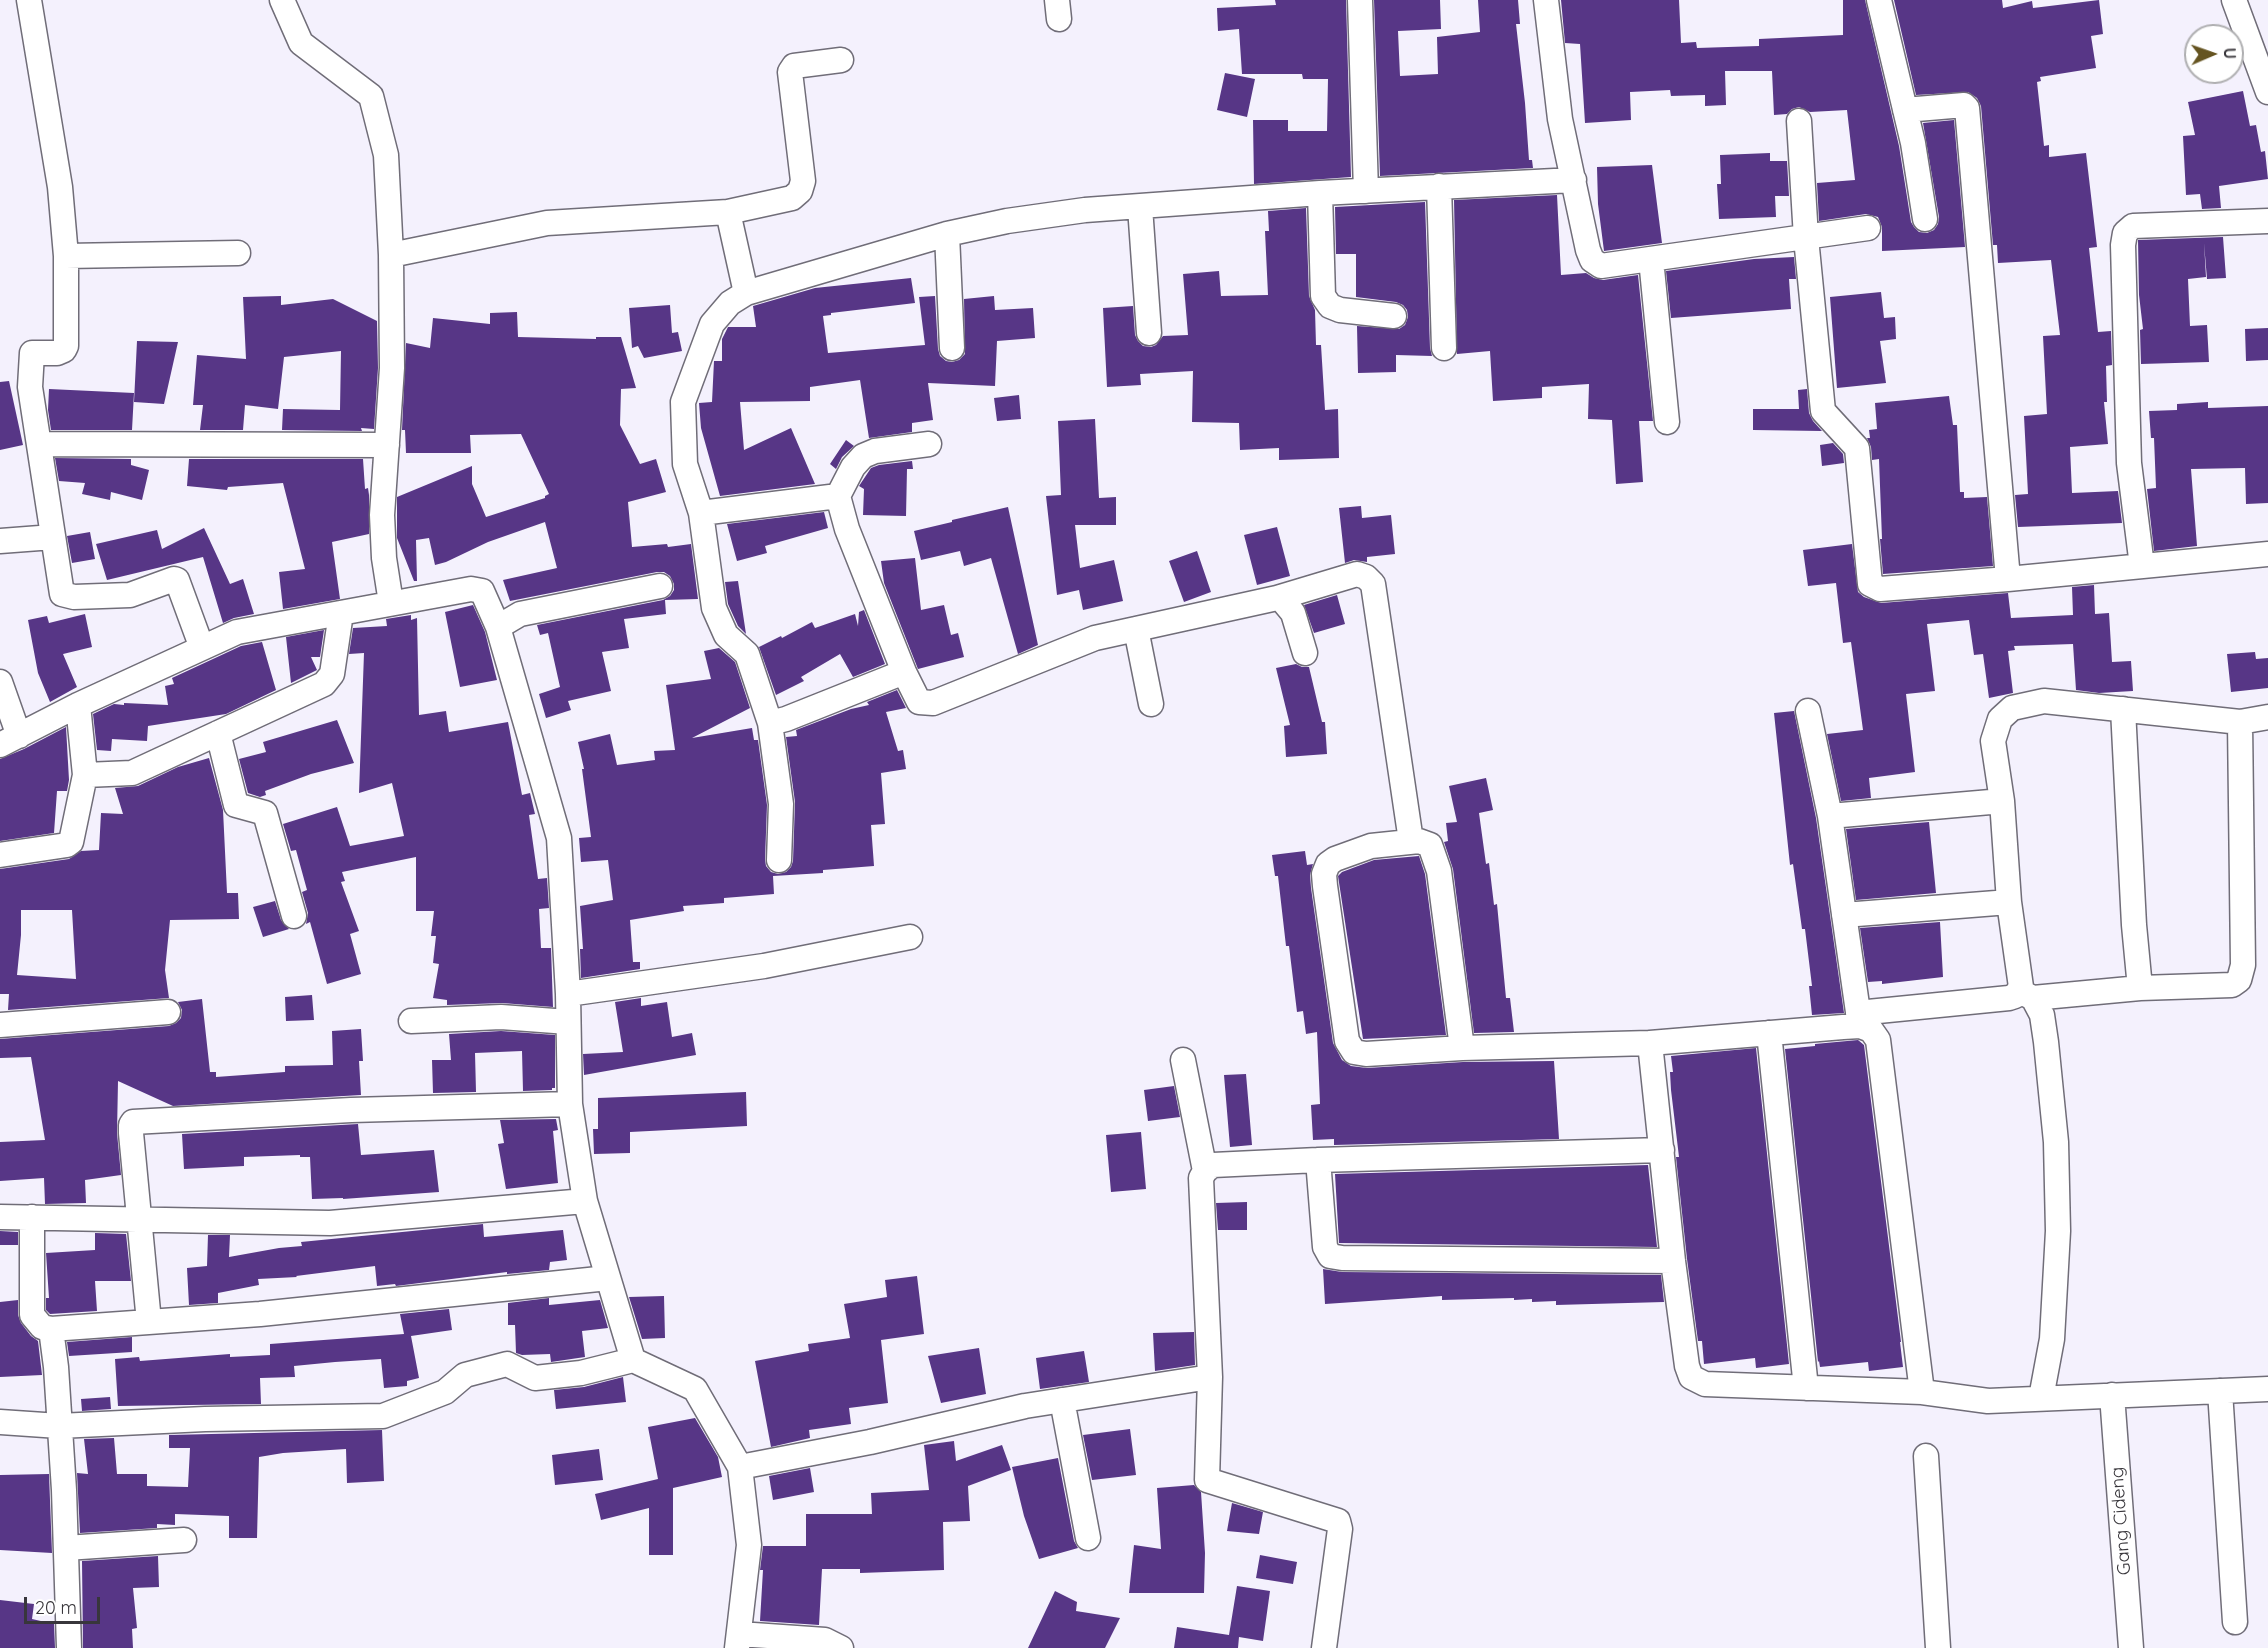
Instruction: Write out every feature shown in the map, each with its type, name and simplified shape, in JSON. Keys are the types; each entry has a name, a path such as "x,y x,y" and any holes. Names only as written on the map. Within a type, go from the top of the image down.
{"street":[{"path":"29,0 60,187 66,256 66,346 61,352 34,352 30,355 30,387 62,594 74,597 130,595 174,579 177,580 202,648"},
{"path":"282,0 300,43 371,96 386,155 392,255 392,368 382,515 384,558 392,603"},
{"path":"1360,0 1366,191"},
{"path":"1546,0 1560,119 1592,260 1601,266 1868,228"},
{"path":"1879,0 1913,143 1925,219"},
{"path":"2234,0 2268,92"},
{"path":"392,255 548,223 728,212 792,198 800,191 803,181 790,72 794,66 841,60"},
{"path":"1905,110 1964,105 1967,108 2008,579"},
{"path":"1799,121 1806,238 1823,411 1857,447 1870,585 1880,589 2268,554"},
{"path":"779,861 781,804 770,723 747,654 726,634 714,608 701,513 685,464 683,402 712,324 730,303 746,293 947,234 1007,221 1073,212 1140,207 1438,186 1574,180"},
{"path":"1438,186 1444,348"},
{"path":"1320,194 1323,296 1330,306 1340,310 1394,316"},
{"path":"1140,207 1149,333"},
{"path":"728,212 746,293"},
{"path":"2142,566 2129,463 2123,245 2125,233 2133,226 2268,221"},
{"path":"947,234 952,348"},
{"path":"66,256 238,253"},
{"path":"1651,259 1667,422"},
{"path":"39,444 387,446"},
{"path":"929,444 874,451 863,456 853,467 838,496 848,529 904,672 919,702 933,703 1095,638 1276,598 1357,574 1366,577 1373,584 1411,841"},
{"path":"701,513 838,496"},
{"path":"0,541 53,537"},
{"path":"498,627 520,614 660,586"},
{"path":"0,682 9,740 78,705 237,632 392,603 477,589 482,591 498,627 559,838 568,993 570,1104 585,1201 633,1360"},
{"path":"1276,598 1283,601 1293,613 1305,653"},
{"path":"85,775 132,773 324,684 330,679 340,613"},
{"path":"1136,629 1151,704"},
{"path":"770,723 786,719 904,672"},
{"path":"2042,1398 2052,1339 2058,1231 2056,1154 2042,1015 2026,994 2022,982 2009,902 2002,801 1993,741 2000,719 2012,708 2044,701 2240,722 2268,717"},
{"path":"0,855 67,845 71,842 85,775 78,705"},
{"path":"2123,709 2134,925 2140,988"},
{"path":"1808,711 1830,816 1859,1019 1878,1040 1922,1392"},
{"path":"1462,1048 1439,872 1430,845 1411,841 1371,846 1335,859 1328,864 1324,874 1347,1041 1354,1052 1366,1054 1462,1048 1650,1043 1769,1033 2026,994 2232,985 2239,980 2242,973 2240,722"},
{"path":"218,733 236,805 265,813 294,916"},
{"path":"1830,816 2002,801"},
{"path":"1844,915 2009,902"},
{"path":"568,993 764,966 910,937"},
{"path":"0,1025 168,1012"},
{"path":"411,1021 501,1017 568,1022"},
{"path":"1769,1033 1806,1388"},
{"path":"1650,1043 1673,1261 1687,1365 1691,1377 1705,1384 1922,1392 1988,1401 2268,1389"},
{"path":"1184,1060 1204,1171"},
{"path":"149,1322 130,1129 136,1121 339,1111 570,1104"},
{"path":"1324,1648 1340,1529 1338,1521 1207,1480 1210,1377 1201,1178 1204,1171 1213,1165 1318,1160 1662,1150"},
{"path":"1318,1160 1325,1247 1330,1256 1342,1258 1673,1261"},
{"path":"0,1217 330,1223 585,1201"},
{"path":"32,1216 33,1315 42,1327 51,1329 260,1314 608,1278"},
{"path":"51,1329 56,1367 69,1648"},
{"path":"0,1422 59,1426 204,1419 383,1416 446,1392 465,1375 507,1364 535,1378 581,1373 633,1360 695,1389 740,1467 749,1545 738,1641 825,1640 841,1648"},
{"path":"740,1467 870,1442 1025,1406 1210,1377"},
{"path":"2220,1391 2235,1622"},
{"name":"Gang Cideng","path":"2112,1395 2131,1648"},
{"path":"1062,1400 1088,1538"},
{"path":"1926,1456 1938,1648"},
{"path":"66,1548 184,1540"}],"building":[{"path":"1275,0 1346,0 1351,177 1254,184 1253,120 1288,120 1288,131 1327,131 1328,79 1303,79 1302,74 1242,74 1239,29 1218,31 1217,8 1276,5"},
{"path":"1374,0 1440,0 1441,29 1398,31 1400,76 1438,74 1437,37 1480,32 1478,0 1518,0 1520,24 1516,24 1529,160 1532,160 1533,168 1380,176"},
{"path":"1561,0 1679,0 1681,43 1696,42 1697,48 1759,46 1759,39 1843,35 1843,0 1865,0 1899,146 1911,222 1919,232 1927,233 1934,230 1939,217 1923,123 1954,120 1965,247 1882,251 1882,227 1878,217 1866,214 1819,221 1817,183 1855,180 1847,110 1810,112 1799,107 1787,114 1774,115 1772,71 1725,71 1726,105 1705,106 1705,95 1671,96 1670,90 1630,92 1631,120 1585,123 1580,44 1565,43"},
{"path":"1894,0 2002,0 2003,8 2032,1 2033,8 2099,0 2103,34 2091,36 2096,68 2040,77 2041,81 2037,82 2044,146 2049,145 2049,157 2086,153 2097,247 2089,248 2098,332 2111,331 2112,365 2106,366 2107,402 2104,402 2108,444 2070,447 2072,493 2118,491 2122,523 2018,527 2015,495 2028,494 2024,416 2047,414 2043,336 2060,335 2051,260 1998,263 1997,245 1993,245 1981,106 1977,98 1968,92 1916,95"},
{"path":"1225,73 1255,79 1247,117 1217,110"},
{"path":"2243,91 2250,126 2256,125 2261,152 2265,151 2268,179 2219,186 2221,208 2202,209 2200,194 2186,195 2183,136 2195,135 2188,102"},
{"path":"1770,153 1770,161 1787,161 1789,196 1775,196 1776,217 1719,219 1717,184 1721,184 1720,155"},
{"path":"1652,165 1662,243 1604,251 1598,204 1597,167"},
{"path":"1557,195 1561,275 1586,273 1603,280 1638,275 1653,421 1639,421 1643,482 1616,484 1612,420 1588,419 1589,384 1542,387 1542,398 1493,401 1490,351 1457,354 1454,200"},
{"path":"1425,202 1432,356 1396,355 1396,372 1358,373 1357,326 1399,329 1405,325 1408,317 1403,305 1396,302 1356,297 1356,254 1336,254 1335,207"},
{"path":"1306,208 1309,296 1315,310 1316,345 1321,345 1325,410 1338,409 1339,458 1279,460 1279,448 1240,450 1239,423 1192,422 1193,371 1140,374 1141,385 1107,387 1103,308 1133,306 1135,335 1143,346 1156,345 1163,336 1188,335 1183,274 1219,271 1221,296 1268,295 1265,231 1269,231 1268,211"},
{"path":"2223,237 2226,278 2207,279 2204,243 2206,277 2188,279 2190,326 2207,325 2209,362 2141,364 2140,330 2143,329 2139,295 2138,240"},
{"path":"1794,257 1796,279 1789,279 1791,309 1671,318 1666,271 1754,259"},
{"path":"911,278 915,303 831,313 831,315 823,316 828,353 925,345 919,297 935,296 938,349 940,356 946,361 959,360 965,354 964,299 994,296 995,310 1033,308 1035,338 997,341 995,386 928,383 933,420 912,423 912,432 869,438 860,380 810,387 810,401 740,402 744,450 791,428 815,484 720,496 701,428 699,403 712,402 714,361 722,361 722,339 728,327 756,327 753,306 815,288"},
{"path":"1881,292 1884,318 1895,317 1896,339 1880,341 1886,383 1837,388 1830,297"},
{"path":"281,296 281,305 333,299 377,321 378,368 374,429 361,428 362,431 282,430 283,409 340,410 341,351 284,357 278,409 245,405 243,430 200,430 203,405 193,405 197,355 246,359 243,297"},
{"path":"670,305 672,333 678,332 682,351 644,358 638,346 632,348 629,308"},
{"path":"517,312 518,337 596,339 596,337 621,337 636,388 621,389 620,425 640,464 656,459 666,492 628,502 632,547 667,544 668,547 691,544 698,599 665,600 666,614 624,619 629,648 602,652 611,691 568,701 571,710 546,718 539,694 560,687 548,633 540,635 537,625 663,600 670,596 674,590 674,584 670,576 664,572 657,572 510,601 503,580 557,568 545,522 488,542 435,565 429,538 416,540 417,581 414,581 397,538 397,497 472,466 472,484 486,517 545,498 549,494 521,434 470,435 471,453 406,453 405,430 402,430 406,343 430,348 433,318 490,324 490,313"},
{"path":"2268,328 2268,360 2246,361 2245,329"},
{"path":"137,341 178,342 164,404 134,402"},
{"path":"9,381 23,445 0,450 0,382"},
{"path":"49,389 134,393 132,430 51,430 48,410"},
{"path":"1807,389 1809,413 1822,431 1753,430 1753,409 1799,409 1798,390"},
{"path":"1019,395 1021,419 997,421 994,398"},
{"path":"1949,396 1953,425 1957,425 1960,492 1964,492 1964,498 1987,497 1993,566 1883,574 1879,459 1872,460 1871,447 1867,438 1870,438 1869,430 1877,429 1875,403"},
{"path":"2208,402 2208,408 2268,406 2268,503 2246,504 2245,468 2191,469 2197,546 2154,551 2147,489 2156,488 2154,438 2151,438 2149,411 2177,410 2177,404"},
{"path":"1095,419 1099,498 1116,497 1116,525 1075,525 1080,568 1114,560 1123,601 1083,610 1079,590 1057,595 1046,496 1061,495 1058,421"},
{"path":"846,440 854,446 842,457 836,469 830,464"},
{"path":"1833,443 1843,454 1844,463 1822,466 1820,445"},
{"path":"55,458 131,459 131,465 149,470 142,500 111,492 110,500 82,494 85,483 59,481"},
{"path":"189,459 363,459 365,489 368,488 369,495 369,534 332,542 340,599 283,609 279,572 305,569 283,483 228,487 227,490 187,486"},
{"path":"912,461 913,469 907,469 906,516 863,515 864,489 859,486 871,468"},
{"path":"1361,506 1362,518 1391,515 1395,554 1367,557 1367,562 1354,560 1345,563 1339,508"},
{"path":"1008,507 1038,645 1018,654 991,558 964,566 960,551 921,560 914,531"},
{"path":"824,512 828,528 765,546 767,553 737,561 727,524"},
{"path":"1277,527 1290,576 1257,585 1244,535"},
{"path":"204,528 230,584 243,579 254,614 223,623 203,557 107,580 96,544 157,530 162,549"},
{"path":"90,532 95,559 72,563 67,536"},
{"path":"1852,544 1858,592 1864,597 1881,603 2008,593 2011,618 2073,615 2072,587 2094,585 2095,614 2109,613 2112,662 2131,661 2133,691 2099,693 2076,690 2073,644 2014,646 2015,650 2008,651 2013,693 1989,698 1983,654 1974,655 1969,620 1927,624 1935,691 1906,694 1915,772 1869,778 1871,798 1841,801 1827,734 1863,730 1851,642 1843,643 1836,583 1808,586 1803,550"},
{"path":"1197,551 1211,592 1184,602 1169,561"},
{"path":"915,558 921,610 944,605 951,635 958,633 964,657 918,669 884,583 881,561"},
{"path":"738,581 746,634 738,626 728,604 725,582"},
{"path":"1337,595 1345,624 1314,633 1304,605"},
{"path":"473,605 485,632 497,680 460,687 445,612"},
{"path":"864,610 885,664 853,677 840,654 801,677 804,681 776,695 759,647 812,622 815,628 855,614 858,626 859,612"},
{"path":"85,614 92,647 63,654 77,687 50,702 38,673 28,620 47,616 49,623"},
{"path":"411,615 411,620 417,618 419,715 446,711 449,732 508,722 522,795 530,793 535,814 529,815 538,879 547,878 549,908 539,909 541,948 551,948 553,1007 502,1003 447,1005 447,1000 433,998 439,964 433,963 436,936 431,936 434,911 416,911 416,857 342,872 345,881 341,882 359,931 350,934 361,974 327,984 310,922 306,924 308,913 302,892 307,890 296,850 291,851 283,824 337,807 350,846 404,836 392,783 359,793 364,653 349,654 353,628 387,626 386,619"},
{"path":"324,630 320,657 311,657 317,670 291,683 286,637"},
{"path":"262,642 276,690 226,714 148,726 147,741 112,739 111,751 97,750 93,714 114,704 168,705 165,686 174,684 172,678 241,646"},
{"path":"719,648 735,662 750,708 692,738 752,728 754,740 758,740 767,805 766,866 771,872 778,874 786,872 793,861 795,802 786,737 797,736 796,730 851,709 869,705 867,702 897,690 906,708 886,712 898,751 903,750 906,769 881,773 885,824 871,825 874,866 823,870 823,873 773,876 774,894 724,898 724,903 683,906 684,911 630,920 633,962 640,962 640,969 581,978 580,949 583,949 580,906 613,900 608,860 581,862 579,838 591,837 582,769 584,769 578,742 610,734 617,765 655,760 654,751 675,750 666,685 711,679 704,651"},
{"path":"2255,652 2256,659 2268,658 2268,688 2231,692 2227,654"},
{"path":"1296,664 1309,667 1322,722 1325,722 1327,754 1286,757 1284,726 1290,725 1276,668"},
{"path":"1794,711 1816,818 1844,1013 1812,1015 1809,986 1812,986 1805,929 1802,929 1793,864 1790,865 1774,713"},
{"path":"337,720 354,763 311,774 265,791 266,795 260,797 248,793 239,759 266,752 263,742"},
{"path":"66,727 69,780 67,791 57,791 54,833 0,841 0,759"},
{"path":"209,758 223,810 227,893 238,893 239,919 170,920 165,970 169,998 8,1010 9,994 0,994 0,869 69,859 81,851 99,850 101,813 123,814 115,788 138,786 178,767","holes":["21,910 72,910 76,979 17,975"]},
{"path":"1486,778 1493,810 1479,813 1486,864 1489,863 1494,905 1497,904 1506,998 1510,998 1514,1032 1474,1033 1453,869 1444,842 1448,841 1446,823 1457,822 1449,786"},
{"path":"1929,822 1936,893 1856,900 1846,829"},
{"path":"1305,851 1307,865 1313,864 1310,875 1311,888 1333,1043 1342,1060 1351,1066 1367,1068 1463,1062 1554,1061 1559,1139 1334,1145 1334,1139 1313,1140 1311,1105 1320,1104 1317,1032 1306,1034 1303,1011 1297,1012 1278,876 1275,876 1272,855"},
{"path":"1419,856 1425,874 1446,1035 1363,1039 1338,876 1342,872 1374,860"},
{"path":"275,901 281,920 289,929 263,937 253,907"},
{"path":"1940,922 1943,977 1882,984 1882,981 1868,982 1860,928"},
{"path":"312,995 314,1020 286,1021 285,997"},
{"path":"641,998 641,1006 667,1002 672,1037 692,1033 696,1055 584,1075 583,1054 623,1052 615,1002"},
{"path":"202,999 210,1072 216,1072 216,1077 285,1072 285,1066 333,1065 332,1031 361,1029 363,1061 359,1061 361,1095 173,1106 118,1081 117,1133 121,1175 85,1180 86,1203 45,1204 44,1178 0,1181 0,1142 45,1140 31,1057 0,1058 0,1039 169,1026 181,1018 182,1010 178,1002"},
{"path":"501,1031 555,1035 555,1088 523,1091 522,1051 475,1053 476,1092 433,1093 432,1060 451,1060 449,1034"},
{"path":"1858,1040 1864,1045 1903,1367 1869,1371 1868,1362 1820,1367 1818,1362 1785,1049"},
{"path":"1756,1048 1789,1364 1756,1368 1755,1358 1704,1364 1702,1341 1698,1341 1676,1157 1679,1157 1671,1090 1670,1072 1673,1072 1671,1056"},
{"path":"1246,1074 1252,1145 1230,1147 1224,1075"},
{"path":"1174,1086 1180,1117 1148,1121 1144,1090"},
{"path":"746,1092 747,1126 630,1132 630,1153 594,1154 593,1129 598,1129 598,1098"},
{"path":"556,1119 558,1130 553,1131 558,1183 506,1189 498,1144 504,1143 500,1120"},
{"path":"358,1124 361,1155 434,1150 439,1192 312,1199 310,1157 300,1157 300,1155 244,1157 244,1166 184,1169 182,1134"},
{"path":"1141,1132 1146,1189 1111,1192 1106,1135"},
{"path":"1648,1165 1657,1247 1339,1243 1335,1174"},
{"path":"1247,1202 1247,1230 1218,1230 1216,1203"},
{"path":"483,1224 484,1237 563,1230 567,1260 550,1262 549,1270 507,1274 507,1272 396,1286 395,1284 377,1286 375,1266 297,1277 258,1279 259,1285 218,1293 218,1303 189,1305 187,1268 207,1266 208,1235 230,1235 229,1257 302,1246 301,1242"},
{"path":"0,1231 18,1232 18,1245 0,1245"},
{"path":"95,1233 126,1234 131,1281 95,1281 97,1311 50,1314 46,1310 46,1298 49,1298 46,1253 95,1250"},
{"path":"1323,1269 1342,1272 1661,1275 1664,1302 1556,1305 1556,1301 1532,1302 1532,1299 1442,1300 1442,1296 1325,1304"},
{"path":"917,1276 924,1334 881,1340 888,1403 849,1408 851,1424 809,1430 810,1438 771,1447 755,1361 809,1351 808,1344 850,1338 844,1304 887,1297 885,1280"},
{"path":"664,1296 665,1338 642,1339 629,1297"},
{"path":"549,1298 549,1305 600,1300 608,1328 582,1331 585,1357 551,1362 550,1354 522,1355 516,1353 515,1325 508,1325 508,1303"},
{"path":"18,1300 18,1315 21,1323 38,1341 42,1375 0,1377 0,1302"},
{"path":"449,1309 452,1330 411,1336 419,1378 407,1381 407,1386 384,1388 381,1359 335,1362 294,1366 295,1377 260,1378 261,1404 118,1406 115,1359 139,1357 140,1361 230,1354 230,1357 270,1355 270,1344 404,1334 400,1314"},
{"path":"1194,1332 1195,1365 1155,1371 1153,1333"},
{"path":"132,1337 132,1352 69,1356 67,1342"},
{"path":"979,1348 986,1394 941,1403 928,1356"},
{"path":"1084,1351 1089,1382 1040,1389 1036,1358"},
{"path":"623,1377 626,1402 556,1409 554,1390 584,1387"},
{"path":"110,1397 111,1409 82,1411 81,1399"},
{"path":"695,1418 718,1457 722,1477 673,1488 673,1555 649,1555 649,1508 601,1520 595,1494 658,1479 648,1427"},
{"path":"1130,1429 1136,1475 1092,1480 1083,1435"},
{"path":"382,1430 384,1481 347,1483 346,1449 259,1457 257,1538 229,1538 229,1516 175,1514 175,1525 157,1524 157,1528 80,1533 77,1473 88,1474 84,1439 114,1438 117,1474 147,1474 147,1486 188,1487 190,1448 169,1448 169,1435"},
{"path":"954,1441 956,1461 1002,1445 1011,1470 968,1486 970,1521 943,1522 944,1570 860,1573 860,1569 822,1569 819,1625 760,1621 763,1570 760,1570 763,1546 806,1546 806,1514 872,1514 871,1493 929,1490 924,1445"},
{"path":"599,1449 603,1480 555,1485 552,1455"},
{"path":"1058,1458 1074,1541 1078,1548 1039,1559 1024,1516 1012,1467"},
{"path":"810,1468 814,1492 773,1500 769,1476"},
{"path":"49,1474 52,1553 0,1550 0,1475"},
{"path":"1194,1485 1201,1492 1205,1553 1204,1593 1129,1593 1134,1545 1161,1549 1157,1488"},
{"path":"1232,1503 1263,1512 1259,1534 1227,1531"},
{"path":"1260,1555 1297,1562 1293,1584 1256,1578"},
{"path":"158,1556 159,1587 133,1588 137,1628 132,1629 133,1648 83,1648 82,1561"},
{"path":"1237,1586 1270,1591 1263,1641 1239,1637 1238,1648 1174,1648 1177,1627 1229,1635"},
{"path":"1055,1591 1077,1602 1076,1611 1120,1618 1105,1648 1028,1648"},
{"path":"0,1600 34,1604 32,1619 54,1624 55,1648 0,1648"}]}
